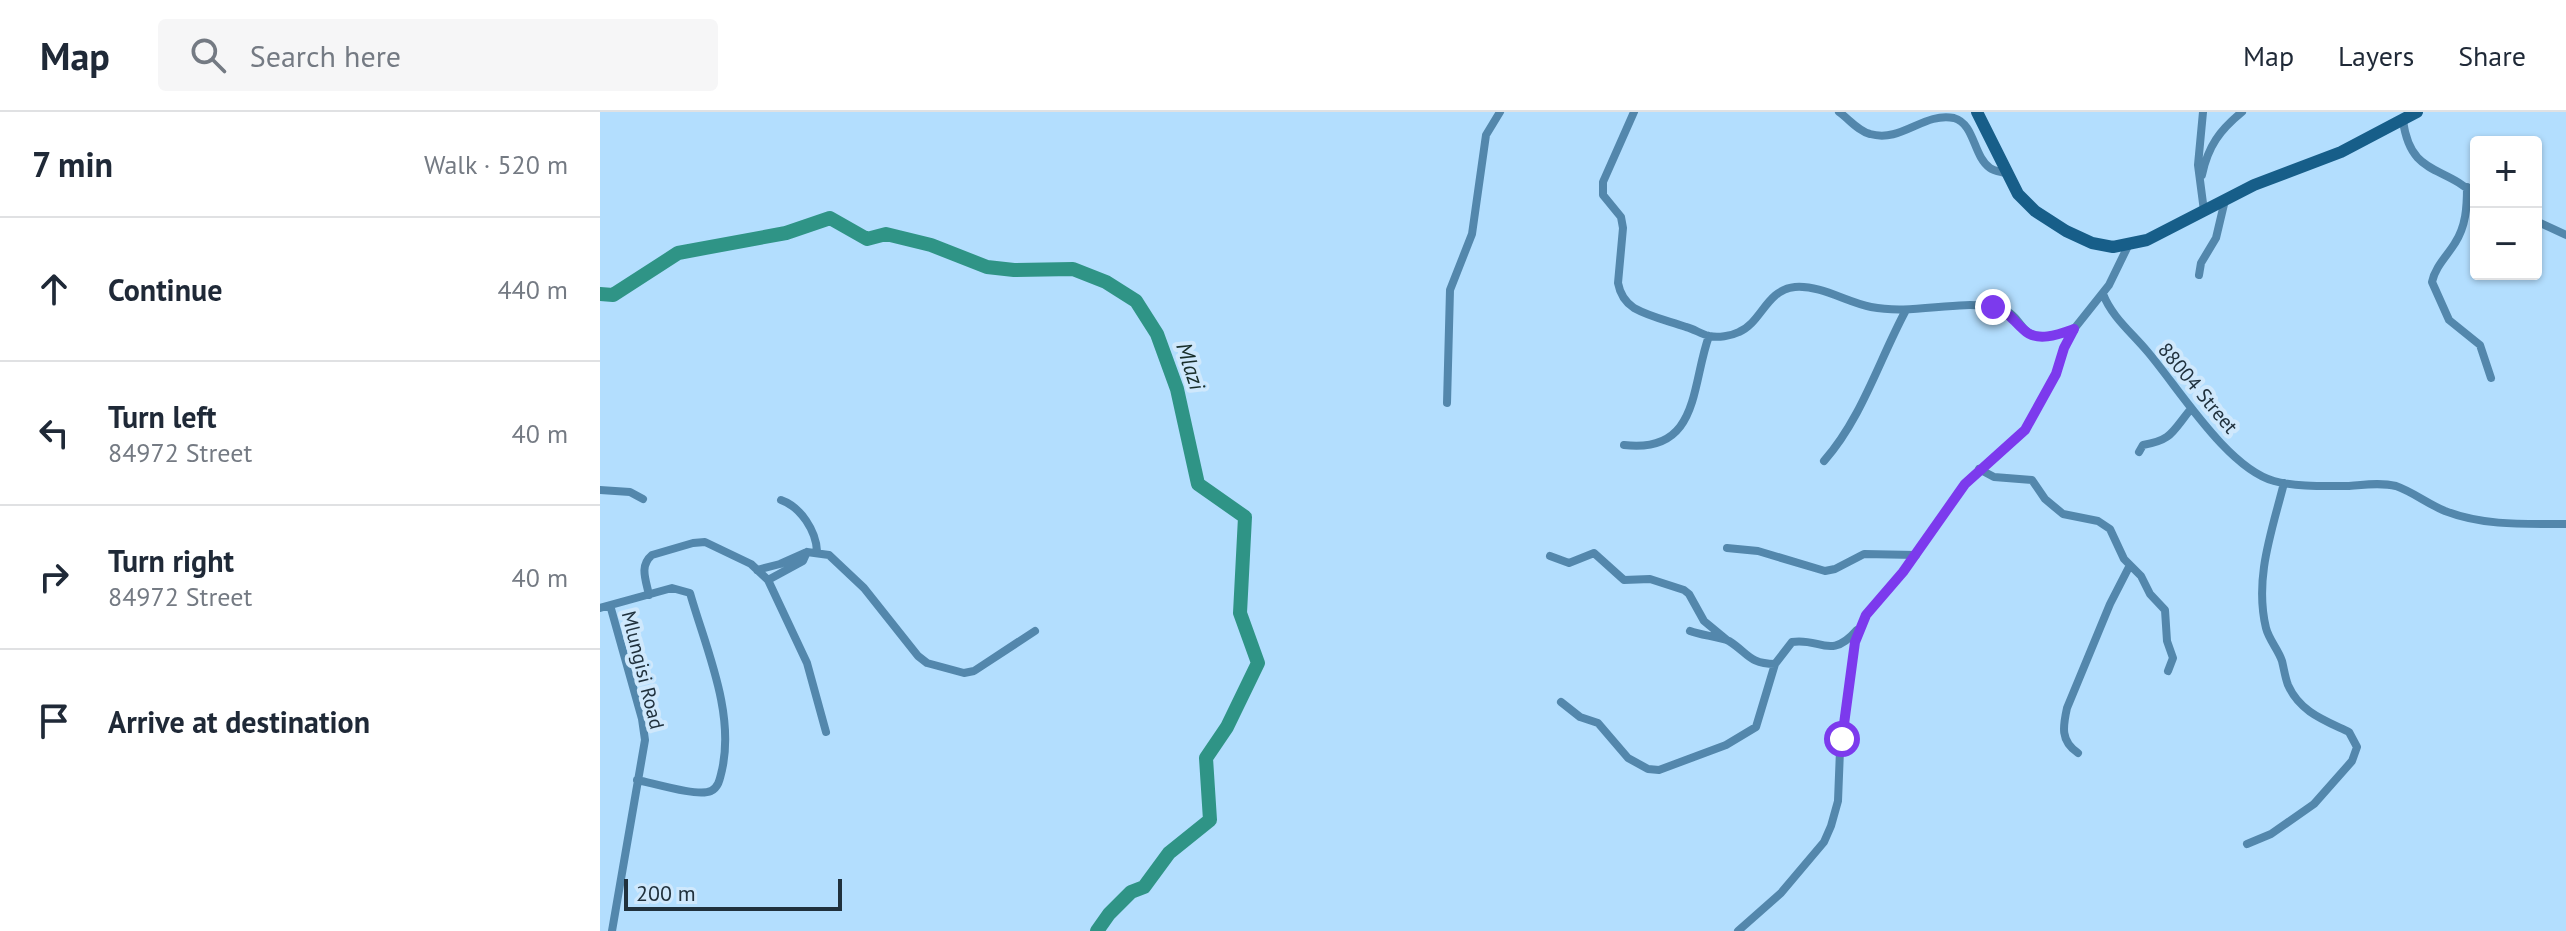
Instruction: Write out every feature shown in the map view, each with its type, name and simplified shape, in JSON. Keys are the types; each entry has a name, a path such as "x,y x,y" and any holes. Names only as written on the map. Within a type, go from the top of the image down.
{"street":[{"path":"1447,403 1450,290 1472,234 1486,135 1500,112"},
{"path":"1634,112 1603,182 1603,195 1621,217 1619,291 1635,308 1709,336 1737,334 1757,317 1773,297 1795,287 1811,288 1869,307 1906,310 1993,307 2012,315 2031,335 2058,335 2074,329"},
{"path":"1839,112 1863,131 1876,134 1899,134 1924,119 1956,118 1963,124 1987,165 2008,174"},
{"path":"1977,112 2018,194 2035,211 2066,231 2102,246 2128,246 2147,240 2254,185 2341,152 2417,112"},
{"path":"2203,112 2199,187 2204,211"},
{"path":"2199,187 2214,140 2223,127 2242,112"},
{"path":"2403,121 2409,143 2422,164 2453,176 2470,190"},
{"path":"2467,187 2462,230 2432,282 2449,320 2480,345 2491,378"},
{"path":"2199,275 2201,263 2221,225 2226,200"},
{"path":"2542,224 2566,235"},
{"path":"1561,702 1580,717 1598,723 1628,758 1648,769 1659,770 1726,745 1756,727 1775,664 1792,642 1824,646 1845,642 1916,555 1965,484 2025,430 2056,374 2074,329 2103,294 2128,246"},
{"name":"88004 Street","path":"2103,294 2115,316 2147,351 2190,410 2251,470 2270,480 2284,483 2386,484 2448,512 2478,520 2514,525 2566,524"},
{"path":"1824,461 1856,415 1906,310"},
{"path":"1624,445 1654,445 1686,421 1701,377 1709,336"},
{"path":"2139,452 2143,445 2163,441 2170,436 2190,410"},
{"path":"1979,469 1994,477 2032,480 2045,499 2063,514 2104,524 2110,529 2124,559 2141,576 2150,594 2167,614 2167,641 2173,658 2168,671"},
{"path":"2247,844 2271,834 2314,804 2352,761 2357,747 2349,732 2301,707 2268,635 2262,587 2272,522 2284,483"},
{"path":"600,490 630,492 643,499"},
{"path":"768,580 803,561 812,551 815,538 799,512 781,500"},
{"path":"649,595 643,569 652,555 705,542 751,564 768,580 807,663 826,732"},
{"path":"1727,548 1758,551 1819,571 1835,569 1858,556 1872,553 1916,555"},
{"path":"757,570 812,551 829,555 864,588 918,656 936,667 964,673 974,671 1035,631"},
{"path":"1550,556 1569,563 1594,553 1624,580 1645,578 1679,587 1689,594 1704,621 1746,657 1775,664"},
{"path":"2078,753 2064,738 2067,708 2110,604 2130,565"},
{"path":"600,608 672,588 690,593 726,723 717,786 707,792 637,780"},
{"name":"Mlungisi Road","path":"610,605 644,729 643,753 612,931"},
{"path":"1738,931 1781,893 1824,842 1831,826 1838,801 1840,750 1860,626"},
{"path":"1690,631 1727,640"}],"waterway":[{"name":"Mlazi","path":"600,294 613,295 678,253 786,233 830,218 867,239 886,234 931,245 987,267 1073,269 1106,282 1136,301 1157,334 1177,389 1198,484 1245,517 1240,613 1258,663 1227,727 1206,758 1210,820 1169,853 1144,887 1131,892 1097,931"}],"route":[{"path":"1842,739 1855,642 1866,615 1903,572 1965,484 2025,430 2056,374 2074,329 2058,335 2031,335 2012,315 1993,307"}]}
